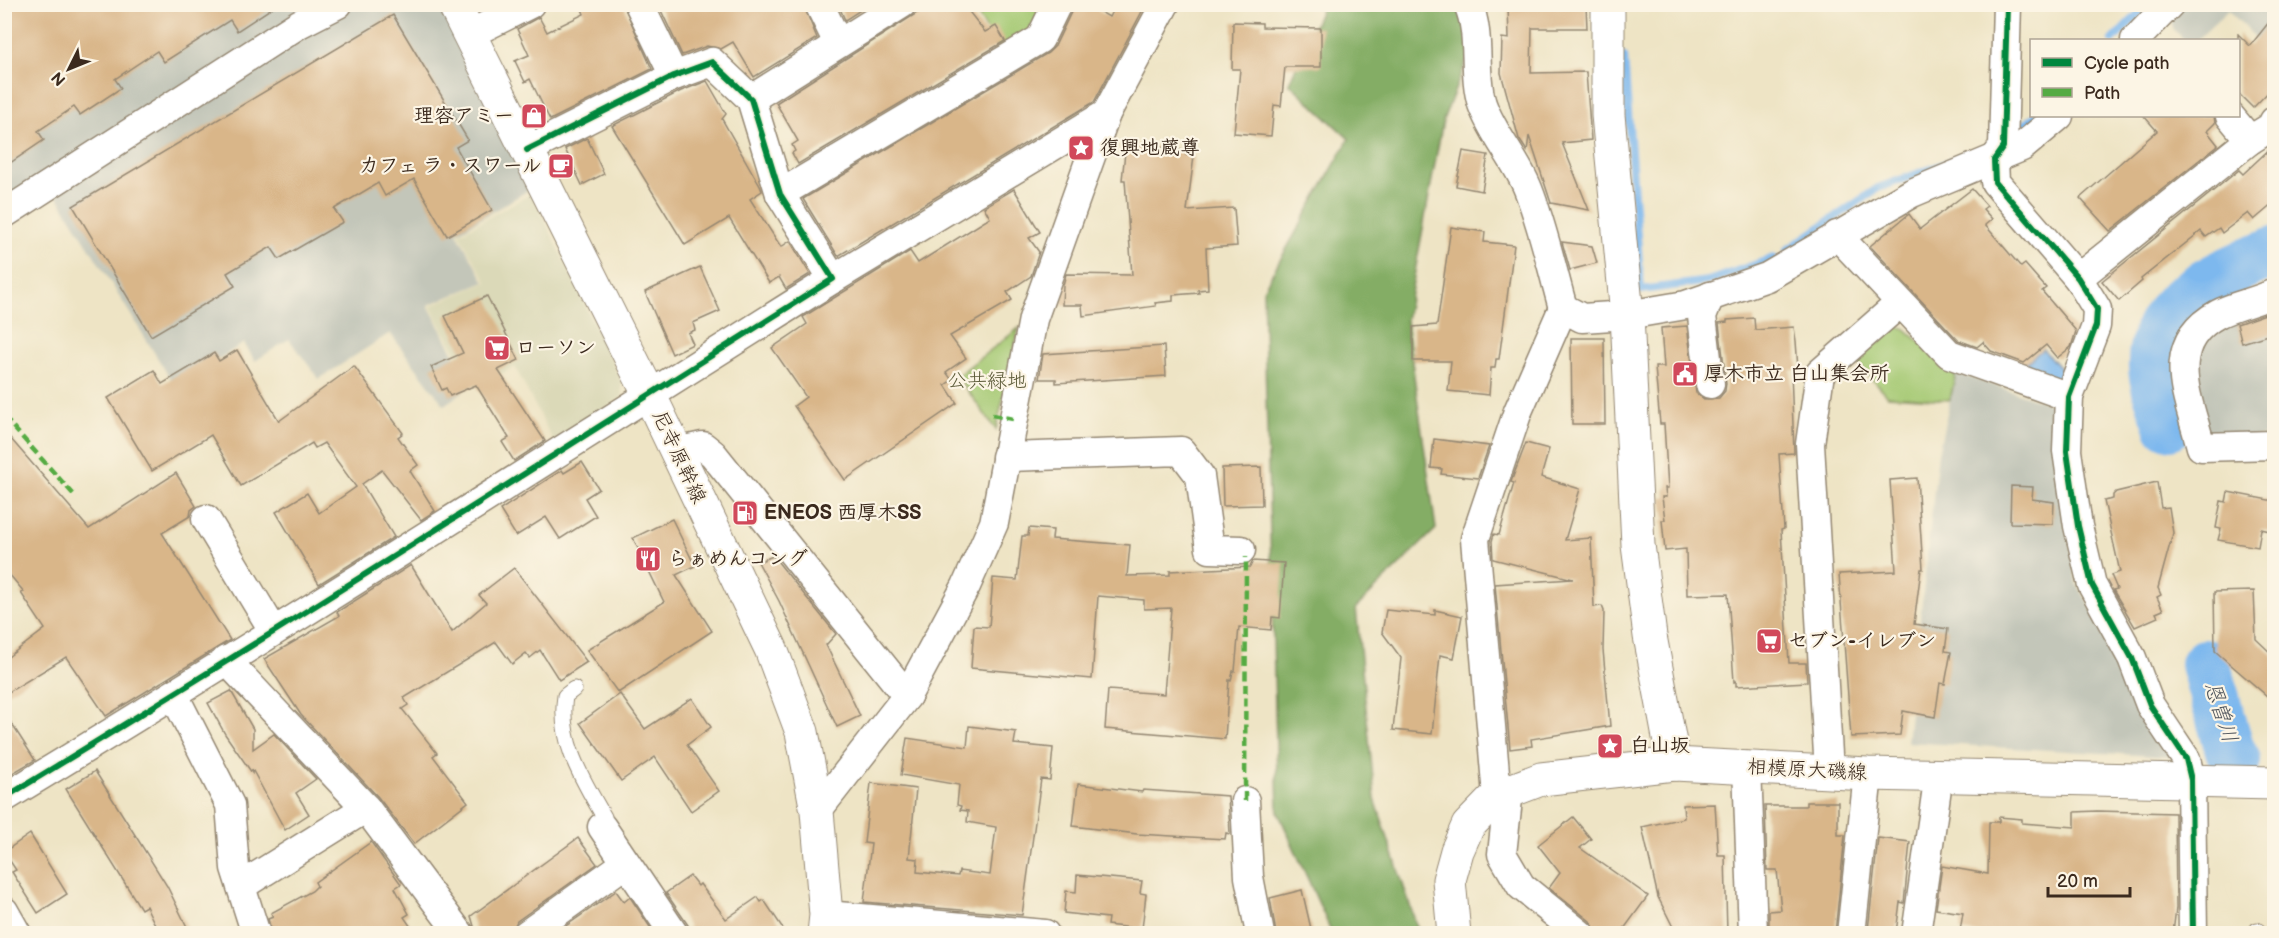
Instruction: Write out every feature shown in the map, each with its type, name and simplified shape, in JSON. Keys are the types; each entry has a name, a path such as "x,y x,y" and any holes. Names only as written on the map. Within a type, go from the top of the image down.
{"street":[{"path":"4,214 299,24 338,4"},
{"name":"尼寺原幹線","path":"454,4 649,394 771,649 802,732 817,811 825,924"},
{"path":"468,35 530,4"},
{"path":"639,4 674,76"},
{"path":"819,4 838,42"},
{"path":"751,99 838,42 902,4"},
{"path":"780,194 1040,39 1057,4"},
{"path":"817,811 907,696 966,586 994,523 1033,319 1106,114 1165,4"},
{"path":"1468,4 1477,49 1477,82 1482,103 1490,122 1528,189 1563,308 1518,411 1475,539 1503,793 1502,854 1521,886 1580,933"},
{"path":"1608,4 1608,115 1627,315 1638,545 1650,636 1674,764"},
{"path":"2007,4 2000,147 1995,182 2078,278 2097,309 2096,326 2069,397 2067,451 2078,526 2092,585 2132,658 2150,705 2198,780 2193,933"},
{"path":"527,150 674,76 712,62 751,99 780,194 833,279"},
{"path":"4,798 174,695 273,630 833,279 1106,114"},
{"path":"1563,308 1582,318 1627,315 1686,305 1767,277 1912,193 2000,147 2022,147 2058,117"},
{"path":"2231,117 2250,140"},
{"path":"2078,278 2250,140 2271,128 2274,121"},
{"path":"1837,236 1949,354 2069,397"},
{"path":"2274,293 2219,314 2203,324 2185,347 2182,373 2201,447 2274,445"},
{"path":"1710,296 1702,316 1710,384"},
{"path":"1829,772 1810,444 1820,373 1900,303"},
{"path":"676,452 703,446 713,454 907,696"},
{"path":"1006,457 1181,451 1200,476 1210,549 1241,550"},
{"path":"206,532 273,630"},
{"path":"226,660 366,808 460,933"},
{"path":"174,695 230,806 236,867 256,933"},
{"name":"相模原大磯線","path":"1454,933 1449,880 1457,851 1468,826 1503,793 1541,779 1674,764 1868,774 2270,783"},
{"path":"1747,766 1753,933"},
{"path":"1851,933 1868,774"},
{"path":"1916,933 1939,774"},
{"path":"1245,801 1249,877 1260,933"},
{"path":"241,886 366,808"},
{"path":"602,827 674,933"},
{"path":"527,933 626,862"},
{"path":"4,911 17,933"},
{"path":"825,924 1046,933"}],"lane":[{"path":"574,689 565,696 566,730 573,763 604,818 602,827"}],"shaded area":[{"path":"5,4 446,5 532,188 457,233 485,282 428,305 471,386 444,405 390,333 319,379 289,339 255,361 244,343 175,386 45,176 5,202"},
{"path":"2182,5 2274,5 2274,56 2228,10 2198,39 2184,39 2174,30 2170,17"},
{"path":"532,193 621,381 622,397 554,442 515,367 475,386 430,306 487,282 459,234"},
{"path":"2274,301 2274,436 2204,439 2192,350 2209,328"},
{"path":"1956,373 2053,405 2056,411 2053,426 2076,582 2105,631 2135,710 2172,757 1907,742 1938,454"}],"green space":[{"path":"972,5 1042,5 1032,32 1000,52"},
{"path":"1323,5 1489,5 1443,120 1406,320 1436,529 1356,608 1375,799 1419,933 1332,933 1278,812 1263,290 1349,139 1289,83"},
{"path":"1893,326 1904,328 1956,373 1950,400 1887,396 1855,360"},
{"name":"公共緑地","path":"1019,328 996,430 957,376"}],"water":[{"path":"2043,349 2063,372 2057,385 2016,371"}],"building":[{"path":"4,4 278,4 237,31 230,20 164,62 157,51 115,79 121,88 80,115 74,107 38,131 44,140 4,167"},
{"path":"580,4 623,4 652,69 550,120 530,79 525,82 515,61 529,55 517,29 539,17 547,32 584,14"},
{"path":"658,4 803,4 817,38 754,77 733,42 721,49 707,46 682,55"},
{"path":"838,4 870,4 845,20"},
{"path":"931,4 963,4 985,32 996,26 1005,41 798,164 792,153 795,151 792,145 798,141 776,103"},
{"path":"1075,4 1087,4 1109,17 1116,4 1146,4 1094,102 838,256 803,199 1048,53 1055,46"},
{"path":"1508,5 1586,5 1587,28 1532,28 1531,73 1586,72 1591,140 1562,143 1589,210 1551,203 1529,136 1527,151 1519,139 1501,73 1502,38 1509,39"},
{"path":"393,15 468,140 456,147 492,210 447,236 414,179 385,196 378,183 334,209 343,222 279,259 271,247 227,273 235,286 151,336 73,206"},
{"path":"2274,16 2274,86 2253,108 2240,95 2240,39 2238,39 2238,34 2250,46"},
{"path":"1233,22 1262,23 1262,27 1321,28 1321,67 1285,67 1281,106 1274,105 1271,136 1234,133 1240,69 1232,69"},
{"path":"707,81 726,114 722,119 762,191 750,199 781,247 790,241 810,274 786,289 779,277 769,283 729,218 685,245 612,126 681,91"},
{"path":"2145,117 2214,117 2215,123 2207,131 2218,145 2110,231 2080,198 2157,131"},
{"path":"587,138 604,174 582,185 565,149"},
{"path":"1126,143 1187,151 1186,155 1194,156 1187,211 1234,208 1237,246 1206,248 1208,289 1198,290 1199,293 1173,295 1173,301 1155,303 1156,306 1083,316 1082,305 1062,305 1066,274 1132,275 1125,180 1122,180"},
{"path":"2274,145 2274,203 2254,220 2248,213 2222,233 2219,228 2206,237 2201,231 2141,279 2142,281 2119,301 2102,281 2239,170 2243,174"},
{"path":"1463,151 1488,155 1482,191 1456,186"},
{"path":"1014,189 1040,232 1029,238 1039,252 1031,276 1007,292 1012,300 950,336 966,358 946,372 952,380 945,385 957,403 845,480 794,406 806,397 772,348 807,324 803,317 910,251 918,263 990,218 984,207"},
{"path":"1972,189 1987,206 1983,209 1992,219 1985,225 2021,267 2025,264 2046,288 2042,291 2076,331 2071,347 2057,358 2046,345 2024,363 1991,351 1983,342 1977,347 1958,340 1870,246 1909,214 1920,229"},
{"path":"1451,227 1485,232 1484,242 1514,245 1499,359 1496,359 1495,368 1491,368 1489,395 1448,391 1451,361 1413,361 1413,327 1437,325"},
{"path":"1562,242 1592,246 1597,263 1570,270"},
{"path":"700,267 720,311 693,323 695,330 688,333 693,344 672,354 645,292"},
{"path":"487,296 519,360 498,370 545,441 514,461 502,442 509,438 476,385 450,396 446,388 442,390 431,367 463,353 445,316"},
{"path":"2274,311 2274,333 2242,343 2237,324"},
{"path":"1754,318 1755,330 1794,327 1798,369 1791,370 1794,453 1779,454 1784,529 1781,530 1789,663 1806,663 1807,682 1736,686 1728,594 1687,595 1686,549 1665,551 1662,497 1666,497 1665,488 1668,488 1664,424 1660,424 1655,367 1664,367 1661,328 1687,326 1696,393 1704,399 1719,398 1725,391 1726,383 1719,323 1727,322 1727,320"},
{"path":"1571,338 1604,338 1605,424 1572,424"},
{"path":"1164,346 1166,376 1056,383 1056,379 1039,379 1043,354"},
{"path":"237,350 279,421 354,366 403,433 398,437 418,465 410,471 435,511 421,520 382,470 362,484 394,537 319,584 276,512 307,493 319,513 356,487 324,443 315,448 312,443 241,486 211,435 152,471 108,398 154,370 162,384 214,353 219,361"},
{"path":"4,431 89,529 176,473 196,506 191,510 190,516 162,533 230,640 106,716 66,657 4,695 4,660 45,629 21,593 24,592 4,568"},
{"path":"1434,439 1489,446 1478,478 1441,474 1442,469 1431,468"},
{"path":"1526,443 1549,449 1541,477 1580,489 1565,540 1591,538 1594,607 1602,606 1604,611 1603,650 1610,726 1531,739 1532,746 1510,749 1495,584 1573,579 1493,559 1492,541 1494,534 1499,535 1514,483 1511,482"},
{"path":"582,462 599,489 585,498 596,516 560,539 546,517 516,536 500,510 562,470 564,473"},
{"path":"1261,467 1262,505 1223,506 1222,468"},
{"path":"1917,478 1923,569 1921,569 1914,624 1948,629 1945,651 1951,652 1945,684 1940,683 1935,717 1903,711 1900,735 1851,737 1839,574 1896,571 1890,480"},
{"path":"2157,482 2161,508 2169,507 2173,533 2158,588 2161,595 2157,597 2163,610 2156,613 2158,617 2135,627 2113,590 2117,589 2111,575 2120,572 2104,501 2113,499 2116,492"},
{"path":"2011,486 2033,487 2032,499 2054,502 2053,524 2010,523"},
{"path":"2228,492 2274,501 2274,532 2261,529 2258,547 2218,540 2221,529 2216,528 2221,501 2226,502"},
{"path":"672,519 695,566 676,575 712,631 618,693 587,650 664,602 633,538"},
{"path":"1029,528 1053,530 1052,539 1130,545 1127,576 1170,575 1170,571 1250,567 1253,561 1284,563 1280,618 1272,617 1271,630 1239,627 1235,671 1233,671 1231,681 1229,680 1225,739 1105,729 1108,690 1164,694 1171,608 1144,609 1144,600 1098,596 1092,679 971,668 974,626 989,627 993,578 1017,580 1022,536 1028,536"},
{"path":"773,556 836,634 826,645 860,716 837,727 779,601 758,562"},
{"path":"411,565 452,632 486,603 479,595 514,568 587,662 559,680 540,650 530,658 526,653 512,664 496,642 404,698 408,705 402,709 437,753 433,756 468,802 414,844 378,797 301,715 264,659 339,616 337,612"},
{"path":"2254,591 2256,639 2274,656 2274,702 2215,651 2214,592"},
{"path":"1386,610 1435,615 1435,610 1462,616 1454,658 1440,655 1432,734 1393,730 1401,658 1382,632"},
{"path":"231,691 253,729 253,749 274,734 316,779 296,793 309,814 285,830 252,769 252,773 225,734 208,703"},
{"path":"620,694 645,729 692,698 711,727 687,745 719,791 691,811 655,757 621,781 580,723"},
{"path":"4,712 35,760 4,778"},
{"path":"969,726 1016,732 1014,744 1053,748 1050,780 1041,779 1022,915 864,902 871,844 864,843 871,783 916,789 909,858 918,859 917,872 958,876 959,871 990,875 996,827 967,822 968,811 960,810 961,806 957,805 959,785 901,775 907,738 967,747"},
{"path":"95,771 167,886 190,933 159,933 146,906 141,909 66,789"},
{"path":"1078,784 1142,792 1143,790 1228,796 1230,834 1226,833 1225,839 1137,834 1073,826"},
{"path":"1806,802 1838,802 1838,835 1845,835 1835,933 1769,933 1769,911 1781,910 1777,870 1767,870 1765,806 1806,806"},
{"path":"1715,804 1718,855 1725,855 1727,933 1676,933 1658,897 1642,827 1684,818 1683,805"},
{"path":"2075,812 2175,813 2176,908 2173,933 1975,933 1960,931 1963,913 1936,909 1942,866 1988,874 1989,822 1999,822 1999,817 2022,819 2022,823 2075,827"},
{"path":"1573,817 1591,839 1580,848 1648,896 1621,933 1596,933 1590,921 1549,888 1560,873 1538,845"},
{"path":"30,834 67,894 38,913 12,872 16,870 4,852"},
{"path":"578,838 597,864 517,921 511,933 476,933 471,916"},
{"path":"1878,838 1910,842 1904,903 1900,902 1896,933 1869,933 1868,931"},
{"path":"371,842 401,884 395,888 409,914 404,917 415,933 272,933 268,919 273,917 271,913 312,891 317,886 315,882"},
{"path":"1077,875 1142,881 1140,893 1146,894 1142,929 1107,925 1108,918 1064,913 1066,891 1076,892"},
{"path":"690,876 698,886 700,884 726,919 758,897 761,902 764,900 786,933 690,933 688,925 666,893"},
{"path":"1302,890 1312,933 1276,933 1270,898"},
{"path":"616,891 624,902 630,897 654,933 556,933"}],"waterway":[{"path":"2114,39 2148,4"},
{"path":"1624,57 1641,290 1708,281 1774,258"},
{"path":"2010,136 2034,117"},
{"path":"1787,250 1878,188 1955,160"},
{"name":"恩曽川","path":"2169,425 2157,389 2153,367 2155,343 2163,323 2193,292 2233,269 2274,251"},
{"name":"恩曽川","path":"2205,664 2230,750 2236,760"}],"marked path":[{"path":"992,415 1013,419"},
{"path":"4,417 75,496"},
{"path":"1245,801 1246,557"}],"cycle path":[{"path":"2007,4 2003,147 1994,160 1995,182 2078,278 2097,309 2096,326 2069,397 2067,451 2078,526 2092,585 2132,658 2150,705 2186,759 2191,780 2193,934"},
{"path":"4,798 316,605 833,279 780,194 751,99 712,62 674,76 527,150"}],"place":[{"name":"理容アミー","path":"534,116"},
{"name":"復興地蔵尊","path":"1081,148"},
{"name":"カフェ ラ・スワール","path":"561,166"},
{"name":"ローソン","path":"497,348"},
{"name":"厚木市立 白山集会所","path":"1685,374"},
{"name":"ENEOS 西厚木SS","path":"745,513"},
{"name":"らぁめんコング","path":"648,559"},
{"name":"セブン-イレブン","path":"1769,641"},
{"name":"白山坂","path":"1610,746"}]}
